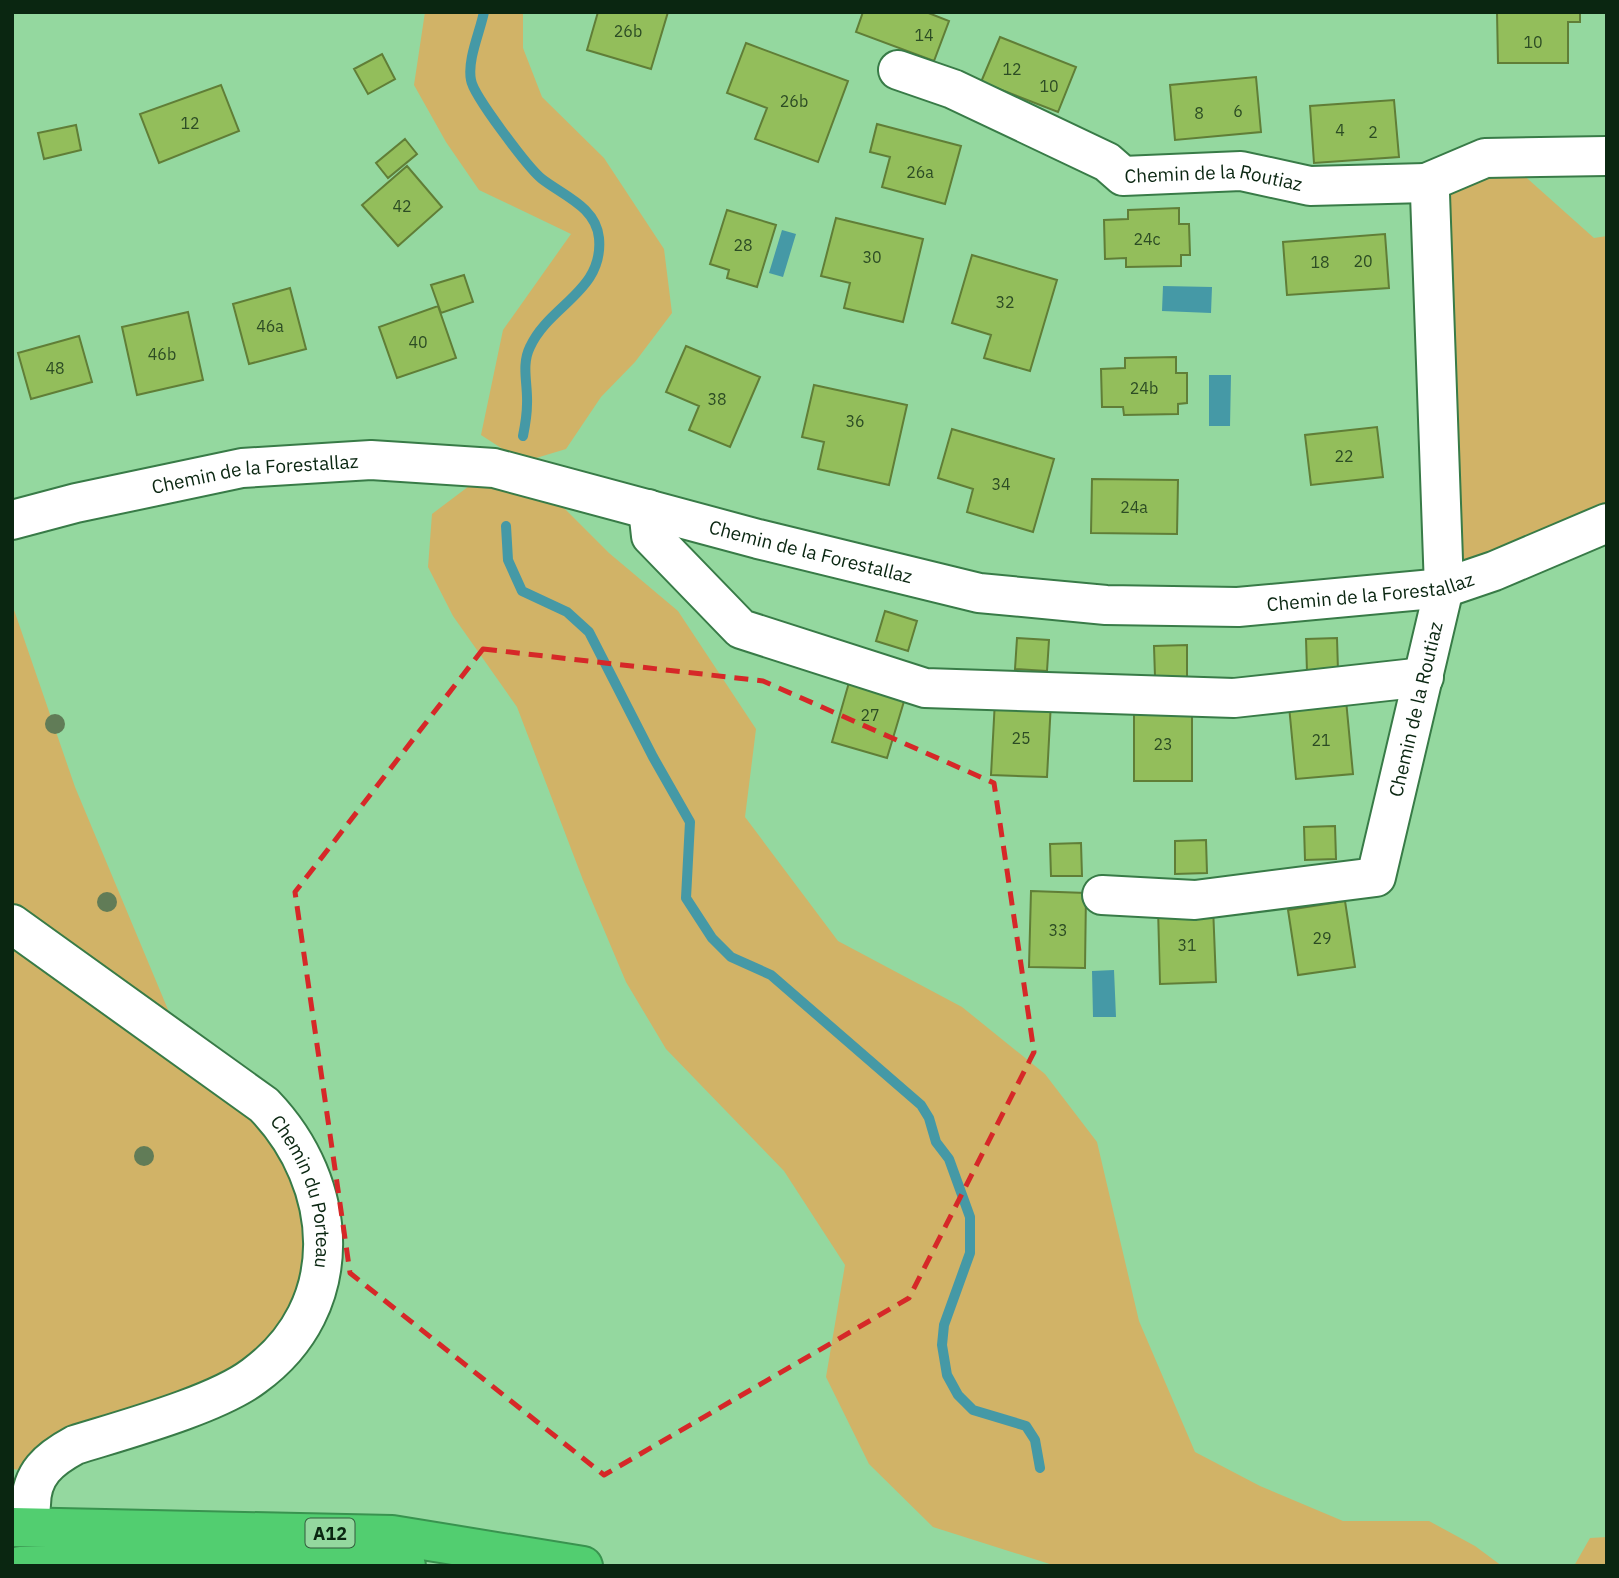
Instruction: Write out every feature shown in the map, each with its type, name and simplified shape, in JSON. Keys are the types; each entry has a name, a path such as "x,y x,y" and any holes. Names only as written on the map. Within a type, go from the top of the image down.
{"highway":[{"name":"A12","path":"24,1493 392,1535 583,1566"},
{"path":"20,1566 216,1563 406,1566"}],"street":[{"name":"Chemin de la Routiaz","path":"898,70 953,89 1107,162 1123,176 1241,171 1310,186 1426,183 1485,158 1607,156"},
{"name":"Chemin de la Routiaz","path":"1102,895 1195,900 1376,877 1444,588 1438,350 1430,194 1426,183"},
{"name":"Chemin de la Forestallaz","path":"12,520 76,503 242,468 371,460 494,468 979,593 1106,605 1238,607 1444,588 1494,571 1607,523"},
{"path":"648,509 651,536 741,629 925,688 1234,698 1424,677"},
{"name":"Chemin du Porteau","path":"12,924 242,1086 264,1105 293,1139 304,1158 320,1197 323,1220 322,1261 310,1305 292,1338 273,1360 253,1377 229,1391 75,1445 54,1456 24,1493"}],"highlighted area":[{"path":"483,649 763,681 994,783 1034,1052 909,1298 604,1475 350,1273 295,892"}],"shaded area":[{"path":"425,12 523,12 523,48 542,97 604,158 664,249 672,313 635,362 601,397 566,449 523,462 481,435 503,330 571,234 479,190 446,142 414,85"},
{"path":"1520,172 1594,238 1607,236 1607,510 1481,563 1463,559 1460,533 1443,198 1467,177"},
{"path":"485,474 553,497 609,553 678,611 756,729 745,817 838,941 962,1007 1045,1074 1097,1142 1139,1321 1195,1452 1260,1486 1343,1521 1429,1521 1475,1546 1502,1566 1056,1566 933,1527 869,1464 826,1377 845,1265 784,1171 666,1049 626,982 583,880 517,707 453,616 428,567 432,514"},
{"path":"12,604 75,787 169,1012 12,903"},
{"path":"12,941 243,1104 275,1139 305,1218 306,1265 292,1338 39,1472 12,1469"},
{"path":"1607,1537 1607,1566 1574,1566 1590,1538"}],"water":[{"path":"782,230 796,234 783,277 769,273"},
{"path":"1163,286 1212,287 1211,313 1162,311"},
{"path":"1209,375 1231,375 1230,426 1209,426"},
{"path":"1114,970 1116,1017 1093,1017 1092,971"}],"building":[{"path":"598,12 668,12 651,69 587,50"},
{"path":"863,12 926,12 949,21 934,61 856,32"},
{"path":"1497,12 1580,12 1580,22 1568,22 1568,63 1498,63"},
{"path":"1000,37 1076,67 1058,112 981,82"},
{"path":"746,43 848,81 818,162 755,139 767,108 727,93"},
{"path":"382,54 395,79 368,94 354,69"},
{"path":"1256,77 1261,132 1175,140 1170,85"},
{"path":"221,85 239,131 159,163 140,114"},
{"path":"1394,100 1399,157 1314,163 1310,106"},
{"path":"877,124 961,146 945,204 882,187 890,157 870,152"},
{"path":"76,125 81,150 44,159 38,133"},
{"path":"405,139 417,154 388,178 376,163"},
{"path":"407,166 442,207 398,246 362,205"},
{"path":"1179,208 1179,224 1189,224 1190,255 1181,255 1181,266 1126,267 1126,258 1105,259 1104,220 1128,219 1128,210"},
{"path":"727,210 776,225 757,287 727,278 729,270 710,264"},
{"path":"836,218 923,239 903,322 844,308 850,283 821,276"},
{"path":"1385,234 1389,288 1287,295 1283,242"},
{"path":"972,255 1057,280 1030,371 984,358 991,335 952,323"},
{"path":"464,275 473,302 441,313 431,285"},
{"path":"290,288 306,349 249,364 233,304"},
{"path":"438,306 456,358 397,378 379,327"},
{"path":"188,312 203,380 137,395 122,327"},
{"path":"79,336 92,382 31,399 18,353"},
{"path":"686,346 760,377 730,447 689,430 699,406 666,392"},
{"path":"1176,357 1176,373 1187,373 1187,403 1178,404 1178,414 1124,415 1123,407 1102,407 1101,369 1125,368 1125,358"},
{"path":"814,385 907,405 889,485 818,469 824,442 802,437"},
{"path":"1377,427 1383,477 1311,485 1305,435"},
{"path":"952,429 1054,459 1033,532 967,512 973,489 938,478"},
{"path":"1092,479 1178,480 1177,534 1091,533"},
{"path":"885,611 917,621 908,651 876,641"},
{"path":"1017,638 1049,640 1047,671 1015,669"},
{"path":"1337,638 1338,671 1307,672 1306,639"},
{"path":"1187,645 1187,677 1155,677 1154,646"},
{"path":"852,672 908,688 887,758 832,742"},
{"path":"995,700 1051,702 1047,777 991,775"},
{"path":"1346,700 1353,774 1296,779 1289,706"},
{"path":"1134,707 1192,707 1192,781 1134,781"},
{"path":"1335,826 1336,859 1305,860 1304,827"},
{"path":"1206,840 1207,873 1175,874 1175,841"},
{"path":"1081,843 1082,876 1051,876 1050,844"},
{"path":"1031,891 1086,893 1085,968 1029,967"},
{"path":"1345,901 1355,967 1298,975 1288,910"},
{"path":"1213,906 1216,982 1160,984 1158,908"}],"waterway":[{"path":"484,12 471,64 474,88 502,131 535,172 578,203 592,218 599,238 598,256 593,271 574,297 539,332 527,354 527,408 523,436"},
{"path":"506,526 508,560 522,591 567,612 589,632 653,757 690,822 686,898 712,938 731,957 771,975 921,1105 929,1118 936,1142 949,1159 970,1217 970,1253 944,1325 942,1345 947,1375 958,1395 973,1410 1026,1426 1035,1440 1040,1468"}]}
